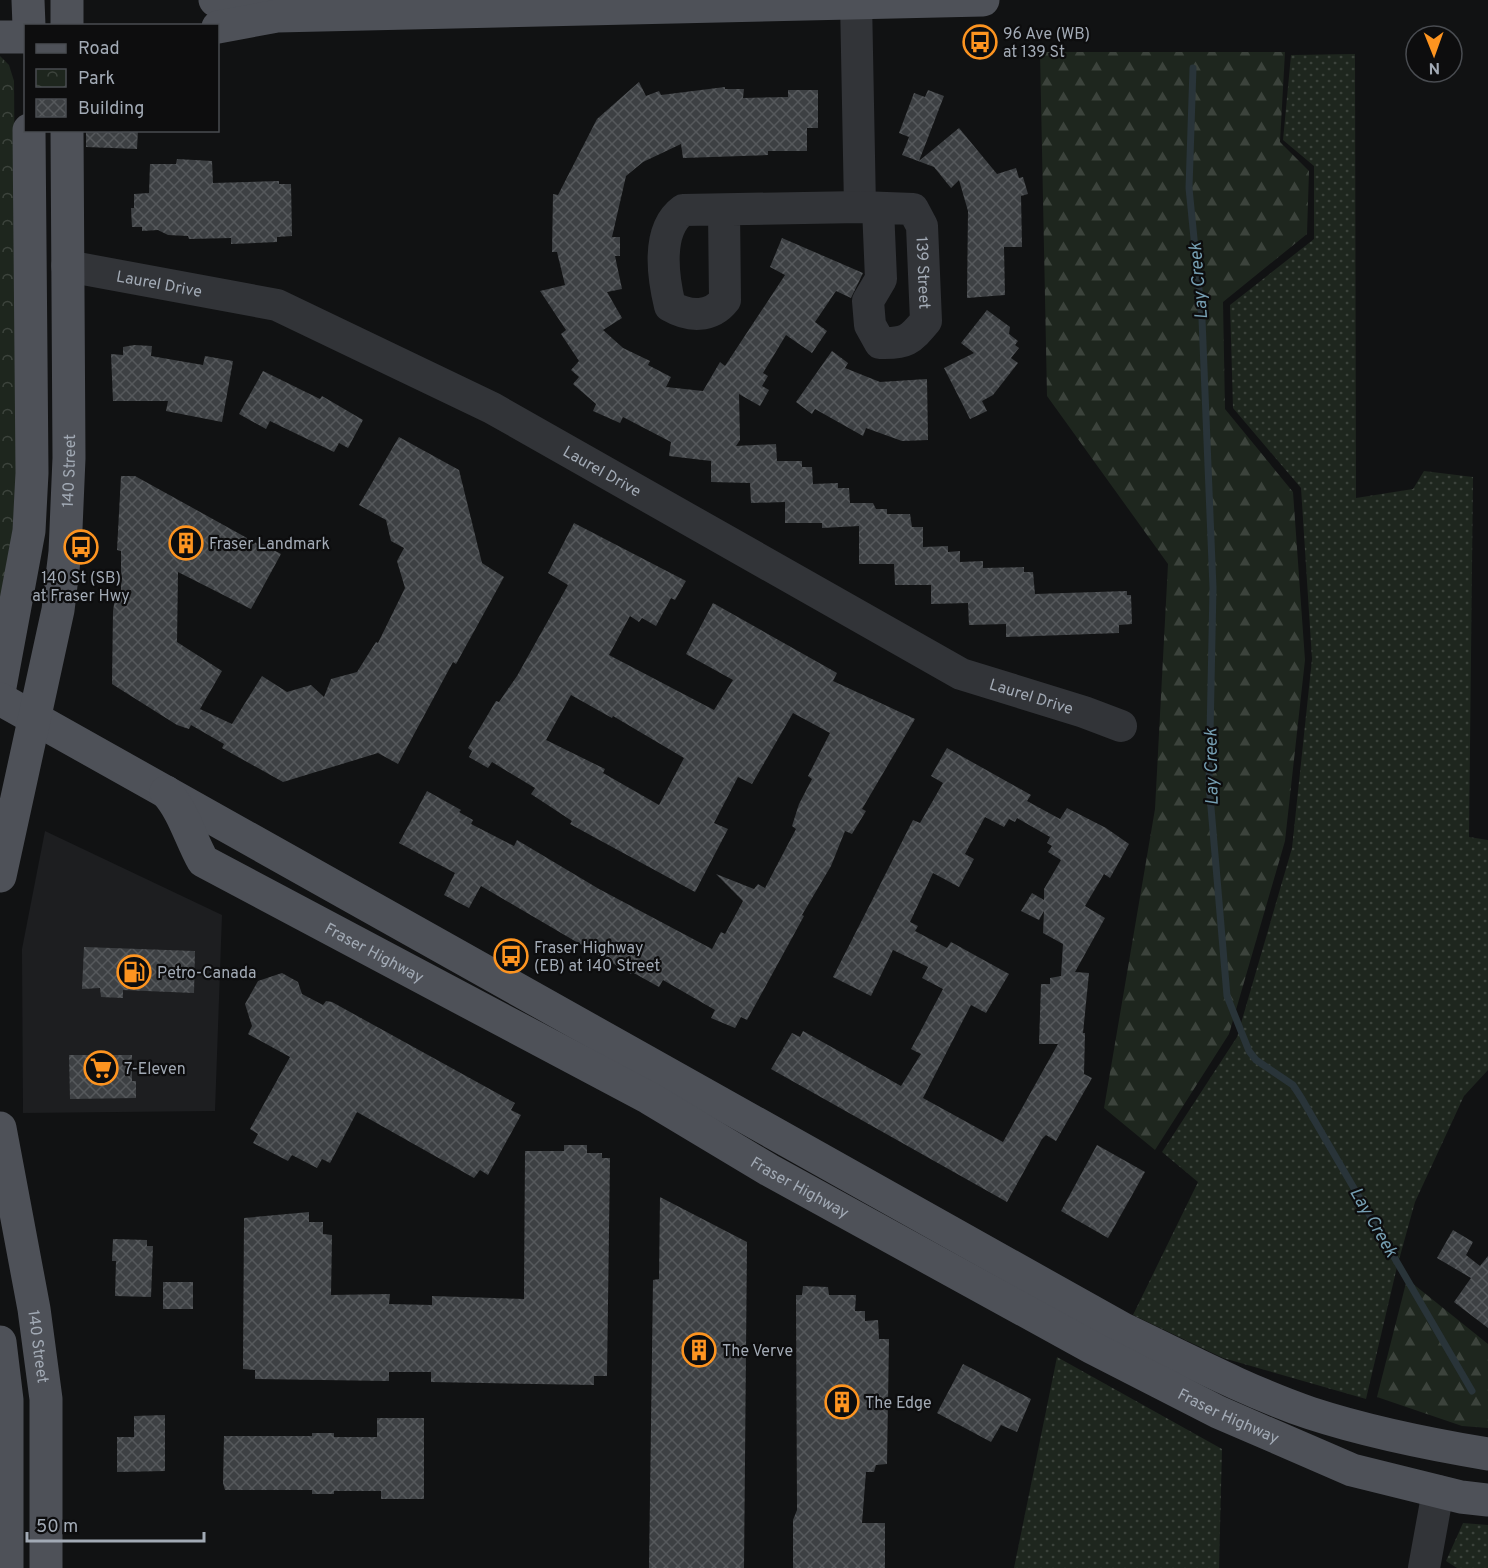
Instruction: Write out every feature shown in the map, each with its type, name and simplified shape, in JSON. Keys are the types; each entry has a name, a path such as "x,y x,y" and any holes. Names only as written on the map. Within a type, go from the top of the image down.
{"main road":[{"path":"28,0 29,24"},
{"path":"67,0 67,24"},
{"path":"215,0 277,16"},
{"path":"219,27 277,16 856,1 983,0"},
{"path":"0,37 24,37"},
{"path":"0,687 29,531 32,472 29,132"},
{"name":"140 Street","path":"0,876 58,610 66,552 69,458 67,132"},
{"name":"Fraser Highway","path":"0,699 1123,1329 1221,1376 1310,1412 1426,1443 1488,1454"},
{"name":"Fraser Highway","path":"165,791 180,810 191,840 203,861 649,1098 769,1170 1091,1347 1255,1430 1352,1470 1438,1491 1488,1500"},
{"name":"140 Street","path":"0,1128 34,1309 46,1399 46,1553"},
{"path":"0,1342 7,1400 5,1548"}],"street":[{"path":"724,210 869,207 856,1"},
{"name":"Laurel Drive","path":"67,266 277,305 492,408 960,674 1084,712 1121,726"},
{"path":"1424,1568 1438,1491"},
{"path":"5,1548 46,1553"}],"shaded area":[{"path":"45,831 222,915 215,1111 23,1113 22,949"}],"green space":[{"path":"1040,52 1285,52 1280,142 1309,171 1307,234 1223,302 1225,409 1293,492 1305,660 1285,841 1229,1034 1155,1150 1104,1108 1155,809 1168,564 1047,396"},
{"path":"1355,54 1356,498 1413,489 1424,471 1473,477 1469,837 1488,840 1488,1070 1464,1096 1415,1202 1366,1399 1223,1358 1133,1315 1198,1182 1162,1152 1237,1037 1292,848 1312,659 1301,488 1233,408 1230,305 1314,239 1314,166 1283,140 1291,55"},
{"path":"0,56 9,65 14,81 17,460 15,528 0,635"},
{"path":"1407,1279 1488,1344 1488,1428 1462,1426 1377,1397"},
{"path":"1057,1357 1222,1449 1219,1568 1014,1568"},
{"path":"1463,1523 1488,1525 1488,1568 1457,1568 1446,1561"}],"building":[{"path":"639,82 646,96 659,91 661,95 725,87 725,89 744,89 743,98 788,97 788,90 818,90 818,128 807,128 807,151 768,151 768,155 683,158 681,144 643,162 626,176 612,237 620,237 620,256 615,256 622,289 607,292 622,318 603,330 623,348 650,361 648,365 671,377 666,387 703,391 720,362 725,366 785,275 770,267 782,238 863,273 851,298 836,291 815,322 827,331 812,353 786,335 763,373 768,376 762,386 769,390 760,406 739,394 740,440 736,446 776,444 777,461 802,461 802,467 812,467 813,484 838,483 838,488 849,488 850,503 873,503 876,509 887,509 887,514 910,514 912,527 923,527 923,547 948,546 948,552 960,551 960,562 983,561 983,568 1024,567 1024,572 1033,572 1035,594 1127,591 1127,595 1131,595 1132,624 1119,625 1119,633 1006,637 1006,624 969,625 968,603 931,604 931,585 895,585 894,564 859,564 859,526 822,528 822,523 785,523 785,502 751,503 750,483 711,482 711,461 669,456 671,442 623,417 620,423 593,411 596,404 573,384 579,377 571,370 579,361 561,334 566,330 540,291 565,285 557,252 552,252 553,194 558,195 597,119"},
{"path":"928,90 944,96 919,161 959,128 997,174 1016,168 1019,178 1023,177 1028,194 1021,196 1022,247 1004,247 1005,295 967,298 968,211 959,180 951,188 934,167 902,155 909,137 899,133 914,93 925,97"},
{"path":"86,132 138,132 137,149 86,147"},
{"path":"177,159 212,161 213,183 279,181 279,184 291,184 292,236 277,237 277,242 231,244 231,238 189,239 188,236 168,235 158,230 142,231 142,227 132,227 131,208 134,208 134,194 149,193 150,164 176,164"},
{"path":"987,310 1010,327 1009,334 1018,341 1015,345 1019,348 1011,358 1018,363 993,395 982,401 987,411 970,419 944,368 974,353 961,343"},
{"path":"152,346 151,356 203,365 205,356 233,361 222,422 166,411 168,401 113,401 111,354 123,355 123,347"},
{"path":"832,351 848,363 845,368 880,382 927,379 928,440 902,441 866,428 863,436 815,409 812,414 796,402"},
{"path":"263,371 320,399 322,396 363,420 348,448 339,443 334,452 270,421 266,429 239,414"},
{"path":"399,437 459,470 482,563 504,577 456,664 453,662 398,764 378,753 283,782 222,748 224,744 191,725 189,729 177,725 112,684 113,611 115,598 121,598 121,551 117,550 121,476 135,476 258,544 259,542 281,554 251,609 178,572 177,642 222,671 200,709 232,724 262,676 287,692 311,685 324,697 331,679 357,672 376,642 378,643 405,588 397,561 404,548 391,541 386,520 359,505"},
{"path":"574,523 686,581 675,600 671,598 656,626 642,618 639,622 630,616 609,655 714,710 733,680 686,654 713,603 837,673 833,681 915,719 862,809 866,811 852,834 845,831 831,866 802,915 804,916 747,1020 741,1017 735,1028 711,1018 715,1010 663,980 659,987 632,972 631,974 481,886 469,908 444,895 455,873 399,843 427,791 461,810 459,812 473,820 471,824 514,846 517,840 599,889 712,949 721,932 725,934 743,901 716,874 754,889 758,884 765,888 796,829 792,826 799,804 812,779 808,776 830,733 793,713 752,784 738,777 714,823 728,829 695,892 570,824 572,821 531,794 535,788 492,762 488,768 469,757 472,751 468,748 496,701 499,702 517,676 568,585 548,573","holes":["571,695 612,718 613,716 684,758 659,805 603,773 605,769 546,740"]},
{"path":"947,748 1031,795 1027,801 1060,819 1067,808 1106,828 1129,844 1110,878 1104,874 1085,906 1105,918 1075,972 1089,973 1083,1033 1085,1033 1084,1074 1092,1078 1056,1141 1046,1135 1042,1139 1007,1202 771,1069 792,1033 800,1037 803,1031 901,1086 921,1054 911,1049 943,989 922,978 928,967 893,950 871,996 833,977 913,820 920,823 943,783 931,776","holes":["985,817 1004,827 1009,819 1015,822 1017,818 1050,837 1047,843 1052,846 1048,852 1061,860 1044,889 1044,900 1032,893 1021,911 1039,920 1044,911 1043,933 1063,944 1061,976 1050,978 1050,984 1041,984 1039,1044 1058,1044 1003,1142 923,1098 971,1005 986,1013 1009,974 951,942 947,948 915,931 918,926 910,922 933,873 959,887 974,859 965,854"]},
{"path":"84,947 195,951 194,993 123,990 123,998 101,997 100,988 82,989"},
{"path":"282,973 298,982 302,994 323,1005 326,1001 332,1002 515,1103 511,1110 521,1115 488,1175 480,1170 474,1178 357,1112 330,1163 322,1159 317,1168 292,1155 288,1161 253,1143 258,1134 250,1129 290,1057 248,1034 252,1026 245,1004 258,981"},
{"name":"7-Eleven","path":"69,1055 132,1055 132,1081 136,1081 136,1098 70,1099"},
{"path":"564,1145 587,1145 587,1153 602,1153 602,1158 610,1158 607,1376 594,1376 594,1385 431,1382 431,1372 389,1372 389,1381 255,1379 255,1370 243,1369 244,1218 309,1212 309,1222 323,1222 323,1234 332,1235 331,1295 390,1294 389,1304 432,1305 432,1296 524,1299 525,1151 564,1151"},
{"path":"1097,1145 1145,1172 1108,1238 1061,1211"},
{"name":"The Verve","path":"660,1197 747,1242 744,1568 649,1568 653,1280 659,1279"},
{"path":"1453,1230 1473,1242 1466,1255 1480,1266 1488,1256 1488,1328 1454,1302 1471,1278 1437,1258"},
{"path":"113,1239 147,1240 147,1246 153,1246 151,1297 115,1296 116,1261 112,1261"},
{"path":"163,1282 193,1282 193,1309 163,1309"},
{"name":"The Edge","path":"803,1286 828,1287 829,1295 856,1295 855,1311 865,1311 865,1321 878,1320 879,1339 889,1339 887,1464 876,1465 874,1472 866,1472 862,1523 885,1523 885,1568 793,1568 793,1520 797,1510 796,1295 802,1295"},
{"path":"963,1364 1031,1399 1017,1432 1001,1425 991,1442 937,1413"},
{"path":"165,1415 165,1471 117,1472 117,1437 134,1437 134,1416"},
{"path":"377,1418 424,1418 424,1499 381,1499 381,1491 334,1491 334,1494 312,1494 312,1490 225,1490 223,1483 224,1436 312,1436 312,1433 334,1433 334,1437 377,1437"}],"waterway":[{"name":"Lay Creek","path":"1193,68 1189,188 1202,319 1213,588 1209,784 1227,996 1249,1051 1256,1060 1293,1085 1472,1391"}],"place":[{"name":"96 Ave (WB) at 139 St","path":"980,42"},
{"name":"Fraser Landmark","path":"186,543"},
{"name":"140 St (SB) at Fraser Hwy","path":"81,547"},
{"name":"Fraser Highway (EB) at 140 Street","path":"511,956"},
{"name":"Petro-Canada","path":"134,972"},
{"name":"7-Eleven","path":"101,1068"},
{"name":"The Verve","path":"699,1350"},
{"name":"The Edge","path":"842,1402"}]}
